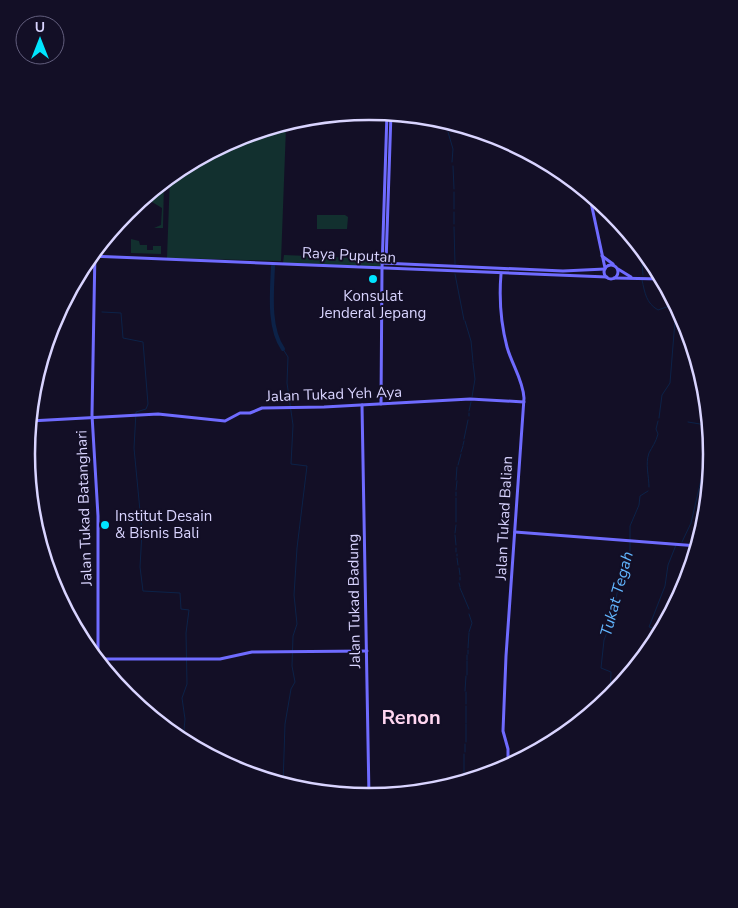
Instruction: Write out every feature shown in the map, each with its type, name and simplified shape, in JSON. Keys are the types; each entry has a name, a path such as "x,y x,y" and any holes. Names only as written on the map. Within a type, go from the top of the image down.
{"street":[{"path":"384,263 387,121"},
{"path":"381,404 382,268 384,263 391,121"},
{"path":"592,205 606,277 653,279"},
{"path":"602,255 632,278"},
{"name":"Raya Puputan","path":"100,256 606,277"},
{"name":"Raya Puputan","path":"384,263 579,272 605,268"},
{"path":"409,264 409,269"},
{"name":"Jalan Tukad Batanghari","path":"93,265 92,418 98,516 97,648"},
{"path":"605,268 614,265"},
{"path":"480,268 480,273"},
{"path":"614,278 618,273 618,269"},
{"name":"Jalan Tukad Balian","path":"501,274 500,304 506,345 520,380 524,402 503,726 508,758"},
{"name":"Jalan Tukad Yeh Aya","path":"37,421 166,414 225,421 260,408 476,399 524,402"},
{"name":"Jalan Tukad Badung","path":"362,405 369,788"},
{"path":"515,532 690,545"},
{"path":"105,658 226,659 249,652 367,651"}],"green space":[{"path":"286,130 281,261 167,258 170,186 183,176 221,154 241,145"},
{"path":"164,191 163,228 154,228 161,225 162,208 152,202"},
{"path":"317,215 345,215 348,217 347,229 317,229"},
{"path":"131,239 139,241 140,245 147,245 147,250 153,250 153,246 161,246 161,254 131,253"},
{"path":"284,255 382,259 381,268 283,263"}],"waterway":[{"path":"448,132 453,149 452,162"},
{"path":"453,166 454,189"},
{"path":"454,192 454,209"},
{"path":"454,212 454,224"},
{"path":"454,227 455,264"},
{"path":"642,261 643,275"},
{"path":"273,266 273,320 278,340 283,349"},
{"path":"455,274 464,320"},
{"path":"642,280 647,297 654,307 658,310 669,306"},
{"path":"102,312 121,313 123,338 143,342 148,404 146,409 136,412 134,448 142,532 140,567 143,591 180,593 181,609 189,610 186,633 187,684 182,698 185,719 184,732"},
{"path":"659,418 662,395 670,383 675,320"},
{"path":"465,321 471,341 473,362"},
{"path":"283,349 288,357 287,383 293,425 291,464 307,466 297,548 294,595 297,624 293,636 292,666 295,682 291,689 285,724 283,777"},
{"path":"472,397 475,379 473,363"},
{"path":"469,411 471,402"},
{"path":"464,439 468,420"},
{"path":"649,487 648,457 658,434 656,429 658,421"},
{"path":"688,422 701,425"},
{"path":"463,445 464,441"},
{"path":"461,452 463,446"},
{"path":"458,465 461,454"},
{"path":"456,480 457,467"},
{"path":"682,542 691,523 702,477"},
{"path":"456,490 457,481"},
{"name":"Tukat Tegah","path":"611,684 611,672 601,668 604,640 610,625 622,571 630,554 630,526 639,505 640,496 648,491"},
{"path":"456,498 456,522"},
{"path":"455,533 456,525"},
{"path":"455,535 456,545"},
{"path":"654,628 649,627 665,586 668,565 676,545"},
{"path":"457,558 458,565"},
{"path":"459,568 460,575"},
{"path":"459,583 460,587"},
{"path":"460,588 469,609"},
{"path":"469,614 472,623 469,632"},
{"path":"468,648 469,633"},
{"path":"467,655 467,660"},
{"path":"467,661 467,675"},
{"path":"465,691 466,676"},
{"path":"466,692 466,704"},
{"path":"466,706 466,723"},
{"path":"466,724 466,742"},
{"path":"465,744 465,752"},
{"path":"464,754 464,774"}],"place":[{"name":"Konsulat Jenderal Jepang","path":"373,279"},
{"name":"Institut Desain & Bisnis Bali","path":"105,525"}],"district":[{"name":"Renon","path":"411,717"}]}
